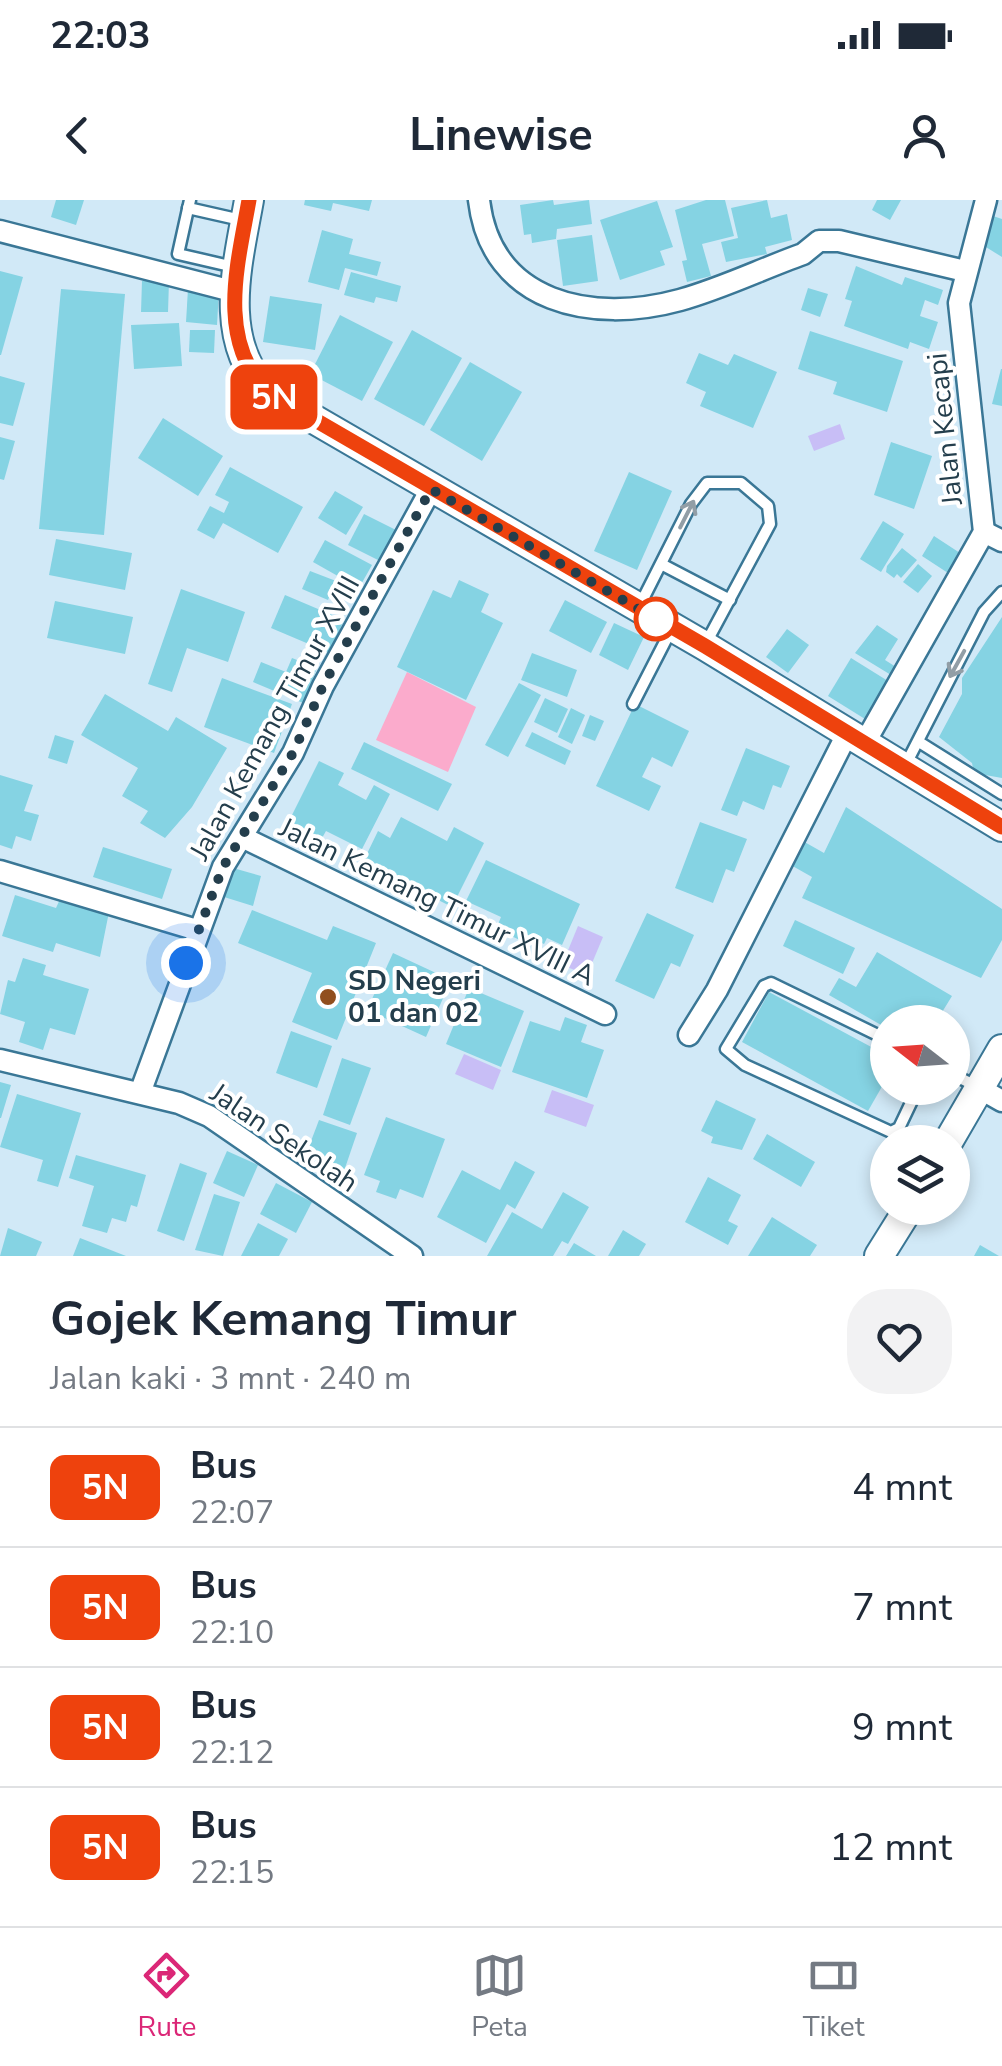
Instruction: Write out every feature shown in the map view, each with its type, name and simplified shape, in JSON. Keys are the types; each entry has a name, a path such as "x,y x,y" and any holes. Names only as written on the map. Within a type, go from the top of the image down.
{"street":[{"path":"479,200 494,252 512,278 552,301 612,308 675,301 803,254 819,241 839,241 965,271"},
{"name":"Jalan Kecapi","path":"855,739 993,537 959,303 986,200"},
{"path":"247,211 233,279 253,378 267,392 705,646 1002,828"},
{"path":"0,231 233,279"},
{"name":"Jalan Kemang Timur XVIII","path":"140,1093 223,867 244,838 431,489"},
{"path":"689,1035 855,739"},
{"name":"Jalan Kemang Timur XVIII A","path":"244,838 605,1014"},
{"path":"0,871 197,930"},
{"path":"964,1125 991,1095 1002,1048"},
{"name":"Jalan Sekolah","path":"0,1060 140,1093 209,1116 412,1256"},
{"path":"880,1256 899,1225"}],"lane":[{"path":"233,279 178,254 189,204 247,211"},
{"path":"638,609 691,504 707,483 741,482 768,506 770,524 705,646"},
{"path":"663,566 730,600"},
{"path":"903,769 984,612 1002,592"},
{"path":"633,704 672,628"},
{"path":"919,742 1002,794"},
{"path":"870,1031 770,983 764,986 726,1049 745,1065 886,1131 900,1128 910,1105"}],"shaded area":[{"path":"840,424 845,439 814,451 808,436"},
{"path":"407,672 476,707 448,772 376,740"},
{"path":"578,926 603,937 587,975 562,965"},
{"path":"464,1054 501,1070 493,1090 455,1074"},
{"path":"552,1090 594,1105 586,1127 544,1112"}],"building":[{"path":"56,200 84,200 76,225 51,217"},
{"path":"305,200 372,200 369,211 333,203 331,211 304,205"},
{"path":"553,200 554,205 589,200 592,224 557,229 556,239 532,243 531,234 524,235 520,205"},
{"path":"706,200 725,200 734,236 702,244 711,276 687,282 682,261 687,260 675,210"},
{"path":"767,200 771,218 787,214 792,240 765,247 767,254 726,262 721,242 738,238 731,208"},
{"path":"877,200 901,200 890,220 872,210"},
{"path":"657,201 673,247 660,251 665,265 620,280 600,220"},
{"path":"990,215 1002,219 1002,257 981,244"},
{"path":"322,230 353,239 349,254 381,262 377,276 345,268 339,290 308,282"},
{"path":"592,235 598,281 563,286 557,240"},
{"path":"856,266 902,285 905,277 943,290 938,305 925,300 920,316 938,322 929,349 910,342 908,349 844,326 852,301 845,299"},
{"path":"0,271 23,277 1,355 0,355"},
{"path":"351,272 401,286 397,302 376,297 374,303 344,295"},
{"path":"142,281 169,281 168,312 141,312"},
{"path":"808,288 828,294 820,317 801,310"},
{"path":"61,289 125,294 104,535 39,529"},
{"path":"188,289 219,291 217,325 186,322"},
{"path":"270,296 322,304 315,350 263,342"},
{"path":"340,315 393,342 362,401 310,374"},
{"path":"179,323 182,366 134,369 131,325"},
{"path":"190,330 215,330 214,353 189,352"},
{"path":"412,330 462,358 424,426 374,399"},
{"path":"810,331 903,361 887,412 833,394 837,382 798,369"},
{"path":"699,353 728,365 734,354 777,372 753,428 700,406 706,392 686,383"},
{"path":"470,362 522,392 482,461 430,430"},
{"path":"1002,369 1002,406 992,404"},
{"path":"0,376 25,383 13,426 0,423"},
{"path":"163,418 223,456 198,496 138,458"},
{"path":"0,437 15,441 4,480 0,479"},
{"path":"891,442 932,456 914,509 874,495"},
{"path":"230,467 303,507 278,553 223,523 214,539 197,530 210,506 224,513 229,502 215,495"},
{"path":"629,472 672,491 637,570 594,551"},
{"path":"335,491 363,507 346,535 318,518"},
{"path":"364,514 396,530 380,561 348,545"},
{"path":"883,521 904,534 881,572 860,559"},
{"path":"934,536 960,553 948,573 922,556"},
{"path":"56,539 132,553 125,590 49,575"},
{"path":"325,540 372,565 359,588 313,562"},
{"path":"902,548 917,560 901,578 897,574 894,578 886,572 887,566"},
{"path":"918,564 932,576 918,593 903,582"},
{"path":"310,571 336,581 328,600 302,589"},
{"path":"459,580 489,594 481,612 503,623 466,700 397,667 433,590 451,598"},
{"path":"181,589 245,612 228,662 187,648 172,692 148,684"},
{"path":"285,595 344,620 330,653 271,628"},
{"path":"565,600 607,622 591,653 549,631"},
{"path":"55,601 133,617 125,654 47,638"},
{"path":"1002,617 1002,778 974,773 972,763 939,737 962,694 962,678"},
{"path":"614,623 644,637 628,670 599,655"},
{"path":"877,625 898,639 885,660 896,667 891,675 855,653"},
{"path":"787,629 809,645 788,673 766,657"},
{"path":"532,653 577,670 567,697 521,680"},
{"path":"292,658 317,668 303,703 253,682 261,662 286,672"},
{"path":"851,658 888,681 865,719 828,696"},
{"path":"222,678 292,704 274,753 204,727"},
{"path":"519,683 541,695 508,757 485,745"},
{"path":"105,694 168,731 176,717 227,748 192,807 165,838 140,823 148,811 122,796 138,768 81,735"},
{"path":"545,698 568,709 557,733 534,722"},
{"path":"635,704 689,731 672,767 652,757 642,777 661,786 649,811 596,786"},
{"path":"571,708 585,715 572,744 558,737"},
{"path":"590,715 604,721 595,741 582,736"},
{"path":"532,732 571,751 565,765 525,746"},
{"path":"55,735 74,741 67,764 48,758"},
{"path":"364,742 452,784 438,811 351,769"},
{"path":"746,748 790,766 781,788 773,785 764,810 743,801 737,816 721,810"},
{"path":"319,761 344,773 338,785 366,800 374,785 390,794 362,849 326,831 322,838 289,821"},
{"path":"0,775 33,785 24,811 39,815 31,841 16,836 12,849 0,845"},
{"path":"846,807 1002,909 1002,940 981,978 802,898 812,877 789,864 801,840 824,853"},
{"path":"401,817 447,841 454,827 484,843 452,907 363,862 378,831 390,838"},
{"path":"700,822 747,839 734,872 726,869 713,903 675,888"},
{"path":"103,847 172,869 162,899 93,877"},
{"path":"486,860 580,904 562,945 547,938 544,944 525,935 522,941 496,929 501,917 466,901"},
{"path":"233,868 261,876 253,906 224,897"},
{"path":"15,895 56,908 61,897 109,912 100,957 56,943 53,952 2,936"},
{"name":"SD Negeri 01 dan 02","path":"252,910 327,940 333,926 376,943 337,1040 292,1022 312,973 238,943"},
{"path":"647,913 694,935 680,967 671,963 654,999 615,981"},
{"path":"795,920 855,948 843,974 783,946"},
{"path":"877,952 952,996 946,1005 870,1005 870,1019 829,995 839,978 856,987"},
{"path":"393,953 451,980 426,1037 367,1010"},
{"path":"23,958 46,965 43,975 89,989 75,1035 50,1028 43,1050 19,1042 25,1022 0,1014 8,980 15,982"},
{"path":"469,988 524,1011 501,1067 446,1044"},
{"path":"769,992 870,1046 871,1105 868,1111 742,1042"},
{"path":"565,1017 587,1025 581,1042 604,1050 587,1098 512,1072 530,1021 560,1031"},
{"path":"291,1031 332,1046 317,1088 276,1073"},
{"path":"342,1058 371,1068 350,1125 323,1115"},
{"path":"0,1082 11,1085 1,1118 0,1118"},
{"path":"17,1094 81,1113 58,1187 37,1181 43,1160 0,1147"},
{"path":"716,1100 756,1119 742,1150 711,1143 713,1137 701,1131"},
{"path":"386,1117 445,1139 423,1198 400,1189 396,1199 376,1192 380,1181 364,1175"},
{"path":"319,1120 357,1133 344,1171 305,1157"},
{"path":"767,1134 815,1162 801,1187 753,1159"},
{"path":"227,1151 258,1165 244,1197 213,1183"},
{"path":"76,1155 146,1175 137,1207 131,1205 126,1222 112,1218 107,1233 82,1226 94,1186 69,1178"},
{"path":"515,1161 535,1172 515,1209 507,1204 486,1243 437,1217 462,1170 500,1190"},
{"path":"180,1163 207,1173 184,1241 157,1231"},
{"path":"708,1177 741,1195 728,1221 738,1226 728,1245 685,1222"},
{"path":"276,1183 312,1202 296,1233 260,1214"},
{"path":"563,1192 589,1207 568,1244 562,1241 553,1256 487,1256 512,1212 542,1229"},
{"path":"214,1194 240,1202 223,1256 195,1250"},
{"path":"772,1217 817,1245 810,1256 748,1256"},
{"path":"258,1223 288,1239 279,1256 241,1256"},
{"path":"8,1228 42,1242 36,1256 0,1256"},
{"path":"623,1230 646,1244 639,1256 608,1256"},
{"path":"80,1238 126,1256 73,1256"},
{"path":"574,1243 596,1256 566,1256"},
{"path":"980,1245 999,1256 974,1256"}],"bus line":[{"name":"5N","path":"249,200 232,291 236,321 253,378 267,392 756,676 1002,827"}],"place":[{"name":"SD Negeri 01 dan 02","path":"328,997"}],"route":[{"path":"186,963 223,867 293,753 323,686 431,489 656,619"}]}
